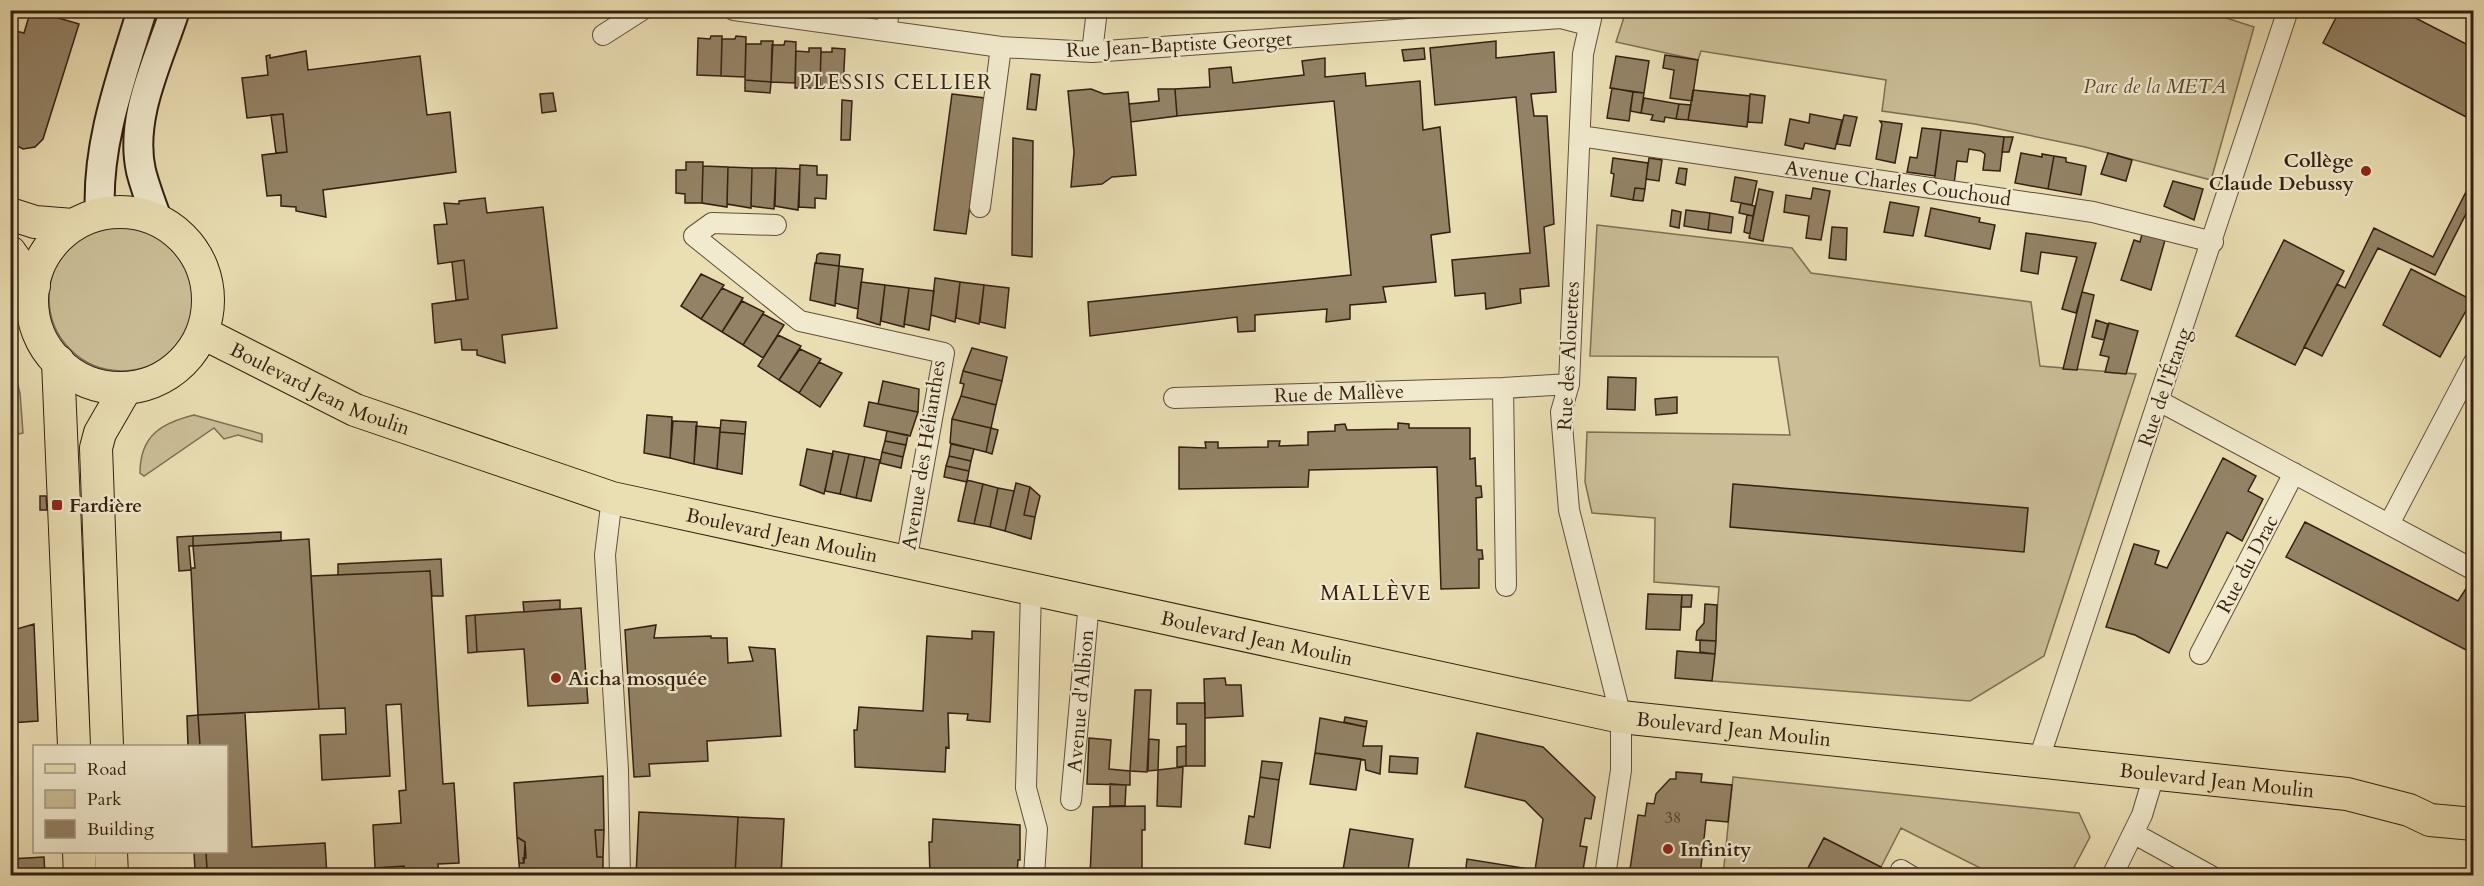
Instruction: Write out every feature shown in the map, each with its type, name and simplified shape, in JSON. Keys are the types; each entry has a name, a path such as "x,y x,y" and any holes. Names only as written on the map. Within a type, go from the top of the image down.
{"main road":[{"path":"10,214 35,222 86,219 129,212 157,219 169,226 190,246 204,272 208,301 203,333 189,355 168,374 148,383 126,388 89,382 58,362 40,334 34,319 34,286 44,256 57,239 86,219"},
{"path":"10,252 34,286"},
{"name":"Boulevard Jean Moulin","path":"203,333 355,410 612,498 1089,602 1621,717 2347,794 2409,810 2430,820 2474,824"},
{"path":"58,362 75,745"},
{"path":"107,745 96,448 103,427 126,388"},
{"path":"79,853 80,876"},
{"path":"111,853 112,876"}],"street":[{"path":"86,219 98,187 110,116 142,10"},
{"path":"157,219 141,169 139,138 143,104 175,10"},
{"path":"603,35 642,10"},
{"name":"Rue Jean-Baptiste Georget","path":"734,10 1001,47 1092,52 1561,18 1591,18"},
{"path":"886,31 889,10"},
{"path":"1092,52 1097,10"},
{"name":"Rue de l'Étang","path":"2038,762 2214,242 2232,176 2288,10"},
{"name":"Rue des Alouettes","path":"1591,18 1583,54 1569,384 1561,412 1569,510 1621,717 1621,770 1605,876"},
{"path":"980,207 1001,47"},
{"name":"Avenue Charles Couchoud","path":"1580,136 2093,212 2214,242"},
{"name":"Avenue des Hélianthes","path":"776,225 712,224 694,236 800,321 945,353 906,562"},
{"path":"2389,524 2474,362"},
{"name":"Rue de Mallève","path":"1174,398 1569,384"},
{"path":"1503,388 1506,586"},
{"path":"2159,401 2474,570"},
{"name":"Rue du Drac","path":"2200,654 2294,474"},
{"path":"612,498 605,555 618,769 620,876"},
{"path":"1031,589 1026,788 1037,829 1034,876"},
{"name":"Avenue d'Albion","path":"1071,801 1089,602"},
{"path":"2112,876 2142,815 2154,775"},
{"path":"2133,833 2211,876"}],"green space":[{"name":"Parc de la META","path":"2202,10 2254,27 2211,180 2085,147 1975,124 1882,111 1886,80 1701,51 1698,60 1616,42 1626,11"},
{"path":"122,225 136,226 150,231 163,237 174,246 183,257 189,270 194,284 194,312 189,326 183,339 174,350 163,359 150,365 136,370 122,371 108,370 94,365 81,359 70,350 61,339 55,326 50,312 49,298 50,284 55,270 61,257 70,246 81,237 94,231 108,226"},
{"path":"1597,225 1792,248 1811,273 2031,302 2040,366 2136,374 2044,656 1970,701 1712,681 1719,587 1654,582 1655,518 1592,513 1585,482 1587,432 1790,435 1778,357 1590,356"},
{"path":"11,361 20,393 23,433 11,436"},
{"path":"194,415 262,434 262,442 238,435 224,439 214,428 144,476 140,473 144,449 155,433 172,422"},
{"path":"1733,777 2079,813 2090,837 2070,875 1994,875 1901,828 1881,867 1824,838 1804,875 1723,876"}],"building":[{"path":"31,10 79,24 43,139 35,147 23,149 10,142 10,133 14,131 10,126 10,36 16,31 24,33"},
{"path":"925,10 965,10 965,17"},
{"path":"1289,10 1325,10 1325,16"},
{"path":"1364,10 1413,10 1413,11 1364,14"},
{"path":"2340,10 2400,10 2474,48 2474,121 2323,43"},
{"path":"711,36 722,36 721,76 697,75 698,38 710,39"},
{"path":"736,36 746,37 745,77 721,76 722,39 735,39"},
{"path":"761,41 773,41 771,82 745,80 746,44 761,44"},
{"path":"785,41 796,42 795,83 771,82 772,45 784,45"},
{"path":"1496,41 1496,58 1554,52 1556,92 1531,94 1534,116 1547,116 1554,224 1544,227 1549,286 1520,289 1521,303 1486,309 1485,293 1455,296 1452,260 1530,253 1516,97 1435,105 1430,48"},
{"path":"809,48 821,48 820,88 795,88 796,51 809,52"},
{"path":"832,48 845,49 843,89 820,88 821,52 832,52"},
{"path":"1424,48 1425,59 1404,61 1402,50"},
{"path":"306,51 308,70 420,56 427,115 450,112 456,172 323,190 326,217 296,211 296,207 281,206 281,195 267,196 262,155 287,152 283,114 247,118 242,78 268,75 266,56 270,55 270,58"},
{"path":"1665,55 1698,60 1692,101 1670,98 1674,70 1663,68"},
{"path":"1616,56 1649,61 1644,93 1610,88"},
{"path":"1325,58 1325,77 1365,73 1366,86 1420,81 1423,130 1440,127 1450,232 1431,235 1436,282 1383,287 1386,302 1350,305 1350,319 1326,322 1327,309 1255,315 1255,331 1238,332 1237,317 1090,336 1088,302 1351,275 1334,101 1177,116 1175,89 1210,87 1209,69 1231,67 1233,83 1304,75 1302,61"},
{"path":"1031,74 1040,75 1036,110 1027,109"},
{"path":"745,80 771,82 770,93 745,91"},
{"path":"1612,88 1633,92 1629,121 1607,118"},
{"path":"1091,89 1104,94 1128,92 1136,175 1112,177 1102,184 1071,187 1074,152 1068,91"},
{"path":"1158,89 1175,89 1177,116 1131,122 1129,104 1159,101"},
{"path":"1693,90 1750,96 1747,127 1688,120"},
{"path":"1633,92 1644,93 1641,113 1630,111"},
{"path":"553,93 556,111 542,113 540,94"},
{"path":"952,94 985,98 966,234 934,230"},
{"path":"1750,94 1765,96 1762,123 1748,122"},
{"path":"1644,98 1679,104 1676,119 1665,117 1664,122 1651,120 1653,115 1641,113"},
{"path":"842,100 852,101 850,140 841,140"},
{"path":"1679,104 1691,105 1688,120 1676,119"},
{"path":"283,114 287,152 276,153 271,115"},
{"path":"1810,114 1842,120 1835,149 1805,143 1803,149 1785,145 1790,119 1809,123"},
{"path":"1844,115 1857,117 1850,146 1837,144"},
{"path":"1880,121 1902,124 1895,163 1876,159 1882,124"},
{"path":"1922,128 1941,130 1935,176 1907,172 1910,157 1917,158"},
{"path":"1941,130 2004,137 2000,171 1983,170 1985,154 1969,149 1967,162 1957,161 1954,184 1934,181"},
{"path":"2004,137 2013,137 2009,152 2002,152"},
{"path":"1013,138 1033,141 1032,257 1012,255"},
{"path":"2021,153 2042,157 2042,154 2054,156 2048,189 2015,183"},
{"path":"2108,153 2132,160 2126,181 2101,174"},
{"path":"2054,156 2066,158 2066,162 2086,166 2081,195 2048,189"},
{"path":"1613,158 1648,163 1645,189 1635,188 1633,200 1611,196 1614,174 1611,173"},
{"path":"1649,158 1662,160 1659,181 1646,179"},
{"path":"686,162 703,162 702,203 685,203 685,194 676,193 676,170 686,170"},
{"path":"800,165 817,166 817,175 827,175 826,199 815,198 815,208 799,207"},
{"path":"703,166 728,167 727,207 702,203"},
{"path":"728,167 752,168 751,208 727,204"},
{"path":"752,168 776,168 774,209 751,206"},
{"path":"776,168 800,169 798,210 775,206"},
{"path":"1679,168 1687,169 1685,185 1676,183"},
{"path":"2474,176 2474,198 2435,275 2378,248 2322,356 2304,347 2337,284 2345,288 2374,228 2433,257"},
{"path":"1735,177 1757,181 1752,205 1731,201"},
{"path":"2173,181 2203,189 2194,220 2164,206"},
{"path":"1635,188 1645,189 1643,201 1633,200"},
{"path":"1813,188 1830,191 1821,240 1806,238 1809,216 1784,212 1786,195 1811,199"},
{"path":"1759,189 1773,192 1763,241 1749,238"},
{"path":"485,198 487,213 543,207 557,328 502,335 505,363 477,355 477,350 462,350 461,339 435,343 432,304 468,299 464,260 438,264 434,225 447,224 444,203 459,204 459,201"},
{"path":"1890,202 1919,207 1913,236 1884,232"},
{"path":"1741,203 1755,206 1753,216 1739,213"},
{"path":"1931,208 1980,218 1979,222 1995,225 1990,249 1925,236"},
{"path":"1672,210 1681,212 1679,228 1670,226"},
{"path":"1686,210 1710,213 1708,230 1684,226"},
{"path":"1710,213 1733,217 1731,233 1708,230"},
{"path":"1747,215 1753,216 1750,234 1744,232"},
{"path":"1832,227 1847,228 1846,260 1829,258"},
{"path":"2026,233 2096,243 2076,313 2062,309 2077,257 2041,252 2038,274 2021,271"},
{"path":"2142,234 2165,240 2151,290 2121,280 2134,240 2140,242"},
{"path":"2284,240 2344,271 2295,365 2236,336"},
{"path":"820,253 840,255 839,266 816,263 817,255"},
{"path":"464,260 468,299 456,300 452,262"},
{"path":"815,263 839,266 835,306 810,300"},
{"path":"839,266 863,269 858,309 835,303"},
{"path":"2411,269 2472,300 2440,357 2383,325"},
{"path":"701,274 724,285 701,319 681,306"},
{"path":"935,278 960,282 955,322 931,315"},
{"path":"861,282 885,285 880,325 857,318"},
{"path":"960,282 984,285 979,324 956,318"},
{"path":"885,285 909,288 904,327 881,321"},
{"path":"984,285 1009,288 1005,328 980,322"},
{"path":"722,288 743,298 722,332 701,319"},
{"path":"909,288 934,291 929,330 904,324"},
{"path":"2082,292 2094,295 2077,370 2063,369"},
{"path":"742,301 764,312 743,345 722,332"},
{"path":"763,314 784,325 763,358 743,345"},
{"path":"2096,320 2108,324 2104,340 2092,337"},
{"path":"2109,323 2138,331 2126,374 2105,372 2109,357 2100,355"},
{"path":"778,335 801,346 779,380 758,366"},
{"path":"972,348 1007,357 1002,381 963,371"},
{"path":"800,349 821,359 799,393 779,380"},
{"path":"819,362 842,373 820,407 799,393"},
{"path":"963,371 1002,381 996,405 961,396 964,384 960,383"},
{"path":"1608,377 1636,378 1635,410 1607,409"},
{"path":"883,381 919,389 918,412 878,404"},
{"path":"961,396 996,405 991,428 952,419"},
{"path":"1677,397 1677,413 1656,415 1655,399"},
{"path":"869,402 918,412 910,436 864,426"},
{"path":"647,415 672,417 670,458 644,453"},
{"path":"952,419 991,428 986,452 950,443"},
{"path":"721,420 746,422 745,434 720,432"},
{"path":"673,421 697,422 694,464 670,458"},
{"path":"1398,423 1409,424 1409,428 1470,428 1470,459 1475,458 1476,486 1481,486 1482,497 1476,498 1477,550 1482,550 1483,559 1479,559 1479,588 1441,589 1437,467 1309,470 1308,487 1179,489 1179,447 1206,448 1205,442 1218,442 1218,448 1268,447 1268,441 1280,441 1279,446 1308,445 1308,432 1335,431 1335,425 1345,424 1347,430 1398,429"},
{"path":"696,426 720,428 717,469 694,464"},
{"path":"991,428 998,430 992,454 986,452"},
{"path":"887,431 908,435 906,445 885,441"},
{"path":"720,432 745,434 742,474 717,469"},
{"path":"885,441 906,445 903,457 882,452"},
{"path":"951,444 974,449 971,461 949,456"},
{"path":"807,449 833,454 824,494 800,485"},
{"path":"833,451 849,454 840,494 825,491"},
{"path":"882,452 903,457 901,468 880,463"},
{"path":"849,454 865,457 856,498 840,494"},
{"path":"949,456 971,461 969,471 946,466"},
{"path":"865,457 880,460 871,501 856,498"},
{"path":"2223,458 2256,476 2248,491 2263,499 2242,541 2227,532 2169,653 2135,635 2106,627 2134,544 2159,551 2155,564 2167,568"},
{"path":"946,466 969,471 967,482 944,477"},
{"path":"967,480 983,484 974,524 958,521"},
{"path":"1016,483 1030,487 1024,515 1035,517 1031,539 1005,531"},
{"path":"983,484 998,488 990,527 974,524"},
{"path":"1733,484 2028,508 2024,552 1730,527"},
{"path":"1030,487 1040,496 1035,517 1024,515"},
{"path":"998,488 1014,491 1005,531 990,527"},
{"path":"40,496 46,496 47,510 40,510"},
{"path":"2305,522 2458,601 2467,587 2474,591 2474,654 2286,557"},
{"path":"281,532 281,541 193,546 193,536"},
{"path":"193,536 193,546 189,546 191,570 179,571 177,537"},
{"path":"309,539 319,709 198,715 191,568 195,568 193,546"},
{"path":"441,559 443,596 432,596 430,571 338,575 338,564"},
{"path":"430,571 443,784 454,783 459,863 438,864 439,876 404,876 404,866 375,868 373,825 401,823 399,791 406,790 401,704 386,705 390,776 322,780 320,735 346,734 345,708 319,709 311,576"},
{"path":"1648,594 1682,595 1680,630 1646,629"},
{"path":"1682,595 1692,595 1691,607 1681,607"},
{"path":"560,600 560,609 524,612 523,602"},
{"path":"1705,604 1717,605 1716,641 1696,640 1697,631 1704,623"},
{"name":"Aicha mosquée","path":"581,608 588,703 528,706 524,649 477,652 475,615"},
{"path":"475,615 477,652 468,653 466,616"},
{"path":"34,624 38,721 10,723 10,631"},
{"path":"656,625 654,638 711,636 711,638 727,638 728,663 753,661 749,647 775,649 781,736 707,741 708,761 649,764 650,776 634,777 625,630"},
{"path":"972,631 994,632 990,722 967,720 968,714 948,713 949,748 946,747 945,772 855,767 854,730 857,730 859,707 923,711 927,636 972,639"},
{"path":"1700,640 1716,641 1715,654 1700,652"},
{"path":"1677,651 1715,654 1712,681 1675,678"},
{"path":"1225,678 1226,685 1241,685 1243,716 1205,718 1204,679"},
{"path":"1135,690 1151,690 1147,772 1130,771"},
{"path":"1177,703 1205,703 1205,766 1186,766 1186,724 1177,724"},
{"path":"245,713 252,847 325,843 327,876 195,876 195,870 207,869 206,853 228,853 228,745 200,745 198,715"},
{"path":"198,715 200,745 188,745 187,716"},
{"path":"1345,717 1367,721 1366,727 1344,722"},
{"path":"1320,718 1366,727 1363,746 1382,746 1380,774 1366,770 1365,760 1315,753"},
{"path":"1477,733 1543,747 1595,797 1591,819 1585,818 1580,846 1587,847 1582,876 1465,876 1467,859 1535,870 1543,819 1525,801 1465,787"},
{"path":"1089,738 1111,740 1109,769 1130,771 1130,785 1087,784"},
{"path":"1149,739 1159,740 1158,770 1148,771"},
{"path":"1186,746 1186,766 1177,767 1177,747"},
{"path":"1315,753 1361,759 1356,790 1310,784"},
{"path":"1390,756 1418,758 1417,774 1389,772"},
{"path":"1262,761 1282,763 1279,780 1260,777"},
{"path":"1183,767 1181,807 1157,806 1158,770"},
{"name":"Infinity","path":"1676,772 1702,774 1701,782 1732,785 1728,822 1706,820 1700,876 1629,876 1638,815 1645,816 1647,803 1654,804 1656,794 1670,779 1676,779"},
{"path":"603,776 604,830 595,830 597,857 603,857 603,876 520,876 519,863 524,863 523,858 526,858 525,842 517,837 514,783"},
{"path":"1260,777 1279,780 1270,848 1245,844 1249,816 1254,817"},
{"path":"1110,784 1126,785 1125,806 1110,806"},
{"path":"1145,806 1145,830 1142,830 1142,876 1090,876 1093,807"},
{"path":"639,812 738,817 735,876 636,876"},
{"path":"738,817 784,819 781,876 735,876"},
{"path":"933,819 1020,825 1020,860 1018,860 1017,876 930,876 929,842 932,842"},
{"path":"1350,829 1413,839 1407,876 1342,876"},
{"path":"595,830 604,830 603,857 597,857"},
{"path":"517,837 525,842 524,863 519,863"},
{"path":"1824,838 1881,867 1877,876 1804,876"},
{"path":"194,853 206,853 207,869 195,870"},
{"path":"44,857 45,876 10,876 10,859"}],"place":[{"name":"Collège Claude Debussy","path":"2366,171"},
{"name":"Fardière","path":"57,505"},
{"name":"Aicha mosquée","path":"556,678"},
{"name":"Infinity","path":"1668,849"}],"district":[{"name":"PLESSIS CELLIER","path":"896,82"},
{"name":"MALLÈVE","path":"1376,593"}]}
